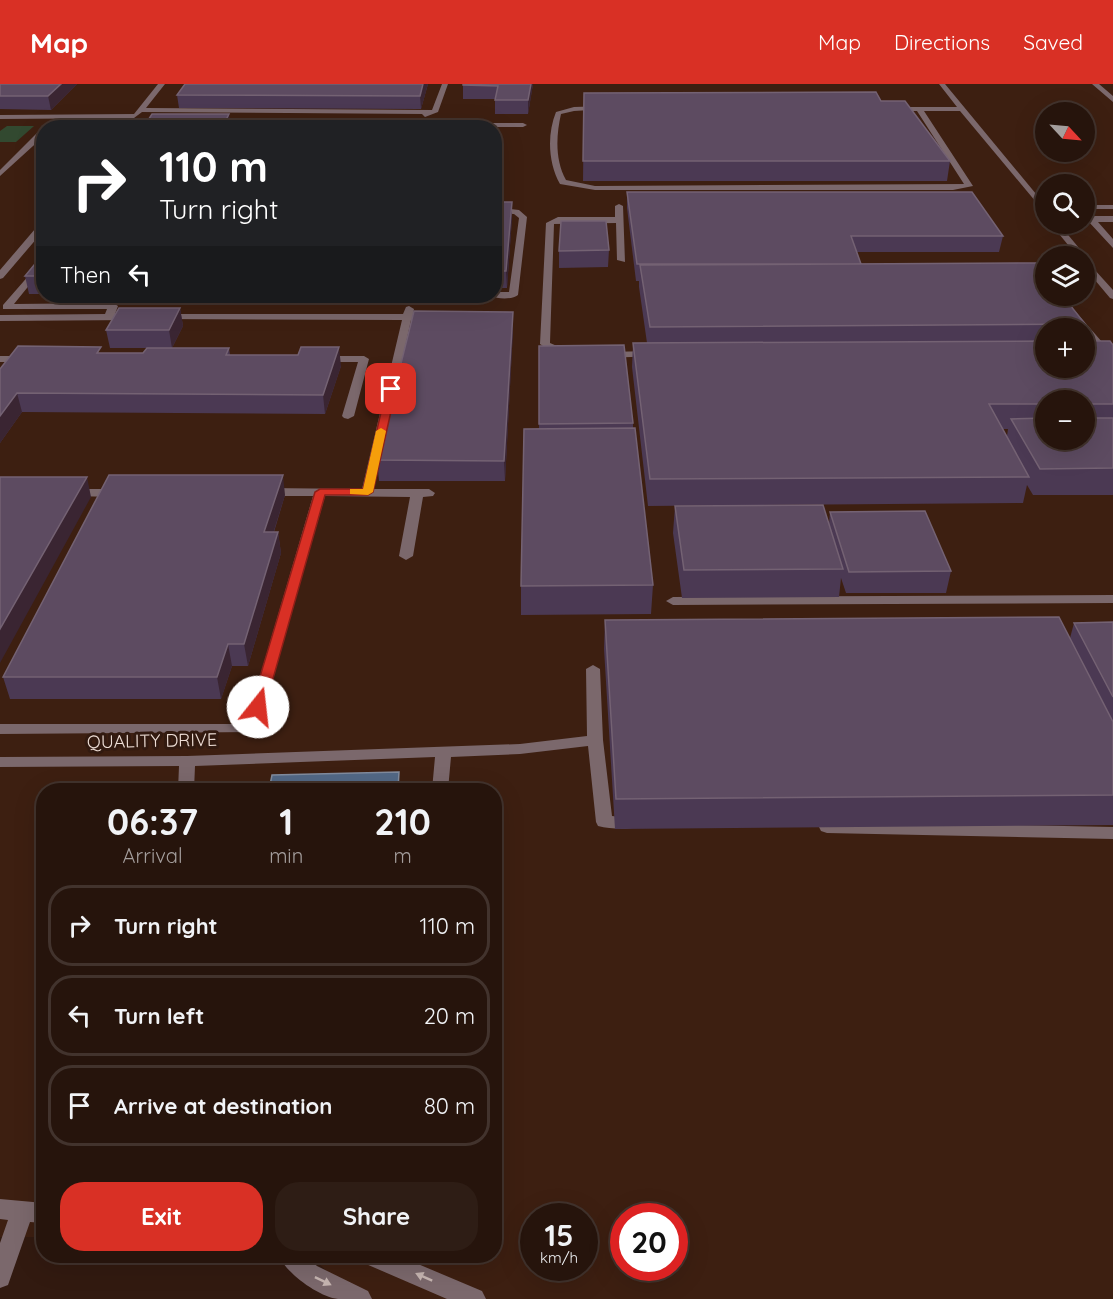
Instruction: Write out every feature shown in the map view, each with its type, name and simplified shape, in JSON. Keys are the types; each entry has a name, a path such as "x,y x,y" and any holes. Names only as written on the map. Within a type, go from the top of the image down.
{"street":[{"path":"131,120 162,84"},
{"path":"419,120 436,111 445,84"},
{"path":"942,84 1035,198"},
{"path":"1095,84 1113,100"},
{"path":"613,108 574,109 558,113 554,129 557,174 563,182 595,188 800,186 953,188 969,186 919,109"},
{"path":"884,109 962,109"},
{"path":"0,117 137,113 433,112"},
{"path":"502,125 523,125"},
{"path":"0,174 36,139"},
{"path":"620,206 622,260"},
{"path":"1095,207 1113,207"},
{"path":"502,211 516,212 523,217 513,295 502,295"},
{"path":"1113,219 1091,219 1113,245"},
{"path":"574,353 556,350 545,345 550,223 558,220 620,220"},
{"path":"0,276 36,233"},
{"path":"1062,234 1073,246"},
{"path":"36,271 6,307 113,306 109,317"},
{"path":"1095,274 1113,296"},
{"path":"152,317 160,303"},
{"path":"368,492 406,322 412,303"},
{"path":"1065,306 1104,352"},
{"path":"0,318 152,317 440,322"},
{"path":"595,355 666,354"},
{"path":"0,359 35,359"},
{"path":"305,359 364,359 348,416"},
{"path":"249,492 423,493 406,556"},
{"path":"0,729 252,729 320,492"},
{"path":"59,493 130,493"},
{"path":"673,601 1113,600"},
{"path":"593,669 595,740 604,822 651,824"},
{"name":"QUALITY DRIVE","path":"0,762 187,761 520,749 595,740"},
{"path":"441,783 444,751"},
{"path":"186,783 187,761"},
{"path":"805,827 1113,833"},
{"path":"0,1277 22,1211"},
{"path":"297,1263 309,1274 360,1299"},
{"path":"391,1263 474,1299"}],"shaded area":[{"path":"0,84 1113,84 1113,1299 357,1299 318,1263 502,1263 502,783 36,783 36,1237 0,1237"}],"green space":[{"path":"7,126 34,126 16,142 0,142 0,131"}],"water":[{"path":"399,772 398,783 270,783 272,775"}],"building":[{"path":"0,84 61,84 48,96 0,96"},
{"path":"185,84 423,84 420,96 177,95"},
{"path":"463,84 531,84 528,100 495,100 498,86"},
{"path":"876,92 881,101 905,101 950,161 583,161 584,93"},
{"path":"152,114 229,114 226,120 148,120"},
{"path":"627,192 972,192 1003,236 851,236 861,264 637,264"},
{"path":"502,202 512,202 506,271 502,271"},
{"path":"561,221 606,221 609,250 559,251"},
{"path":"36,263 36,276 25,276"},
{"path":"1035,263 1035,306 1071,306 1080,318 1035,318 1035,324 650,327 640,265"},
{"path":"119,308 180,308 169,330 106,330"},
{"path":"414,311 513,312 504,461 377,460"},
{"path":"1035,341 1035,378 1095,378 1095,341 1110,341 1113,345 1113,404 1095,404 1095,390 1035,390 1035,404 989,404 1029,477 650,479 633,343"},
{"path":"624,345 633,423 539,424 539,346"},
{"path":"18,346 101,347 97,353 143,353 147,348 229,348 226,355 298,355 301,347 339,347 323,395 17,393 0,416 0,369"},
{"path":"1035,418 1035,450 1095,450 1095,418 1113,418 1113,468 1040,469 1011,419"},
{"path":"635,428 653,585 521,586 524,429"},
{"path":"109,475 283,475 264,532 278,532 244,644 228,644 217,677 3,677"},
{"path":"0,477 87,477 0,629"},
{"path":"823,505 843,569 684,570 675,506"},
{"path":"925,511 951,571 849,572 830,512"},
{"path":"1059,617 1113,722 1113,795 616,799 605,620"},
{"path":"1113,622 1113,697 1074,623"}],"slow traffic":[{"path":"354,492 368,492 381,431"}],"route":[{"path":"258,707 320,492 368,492 391,389"}]}
